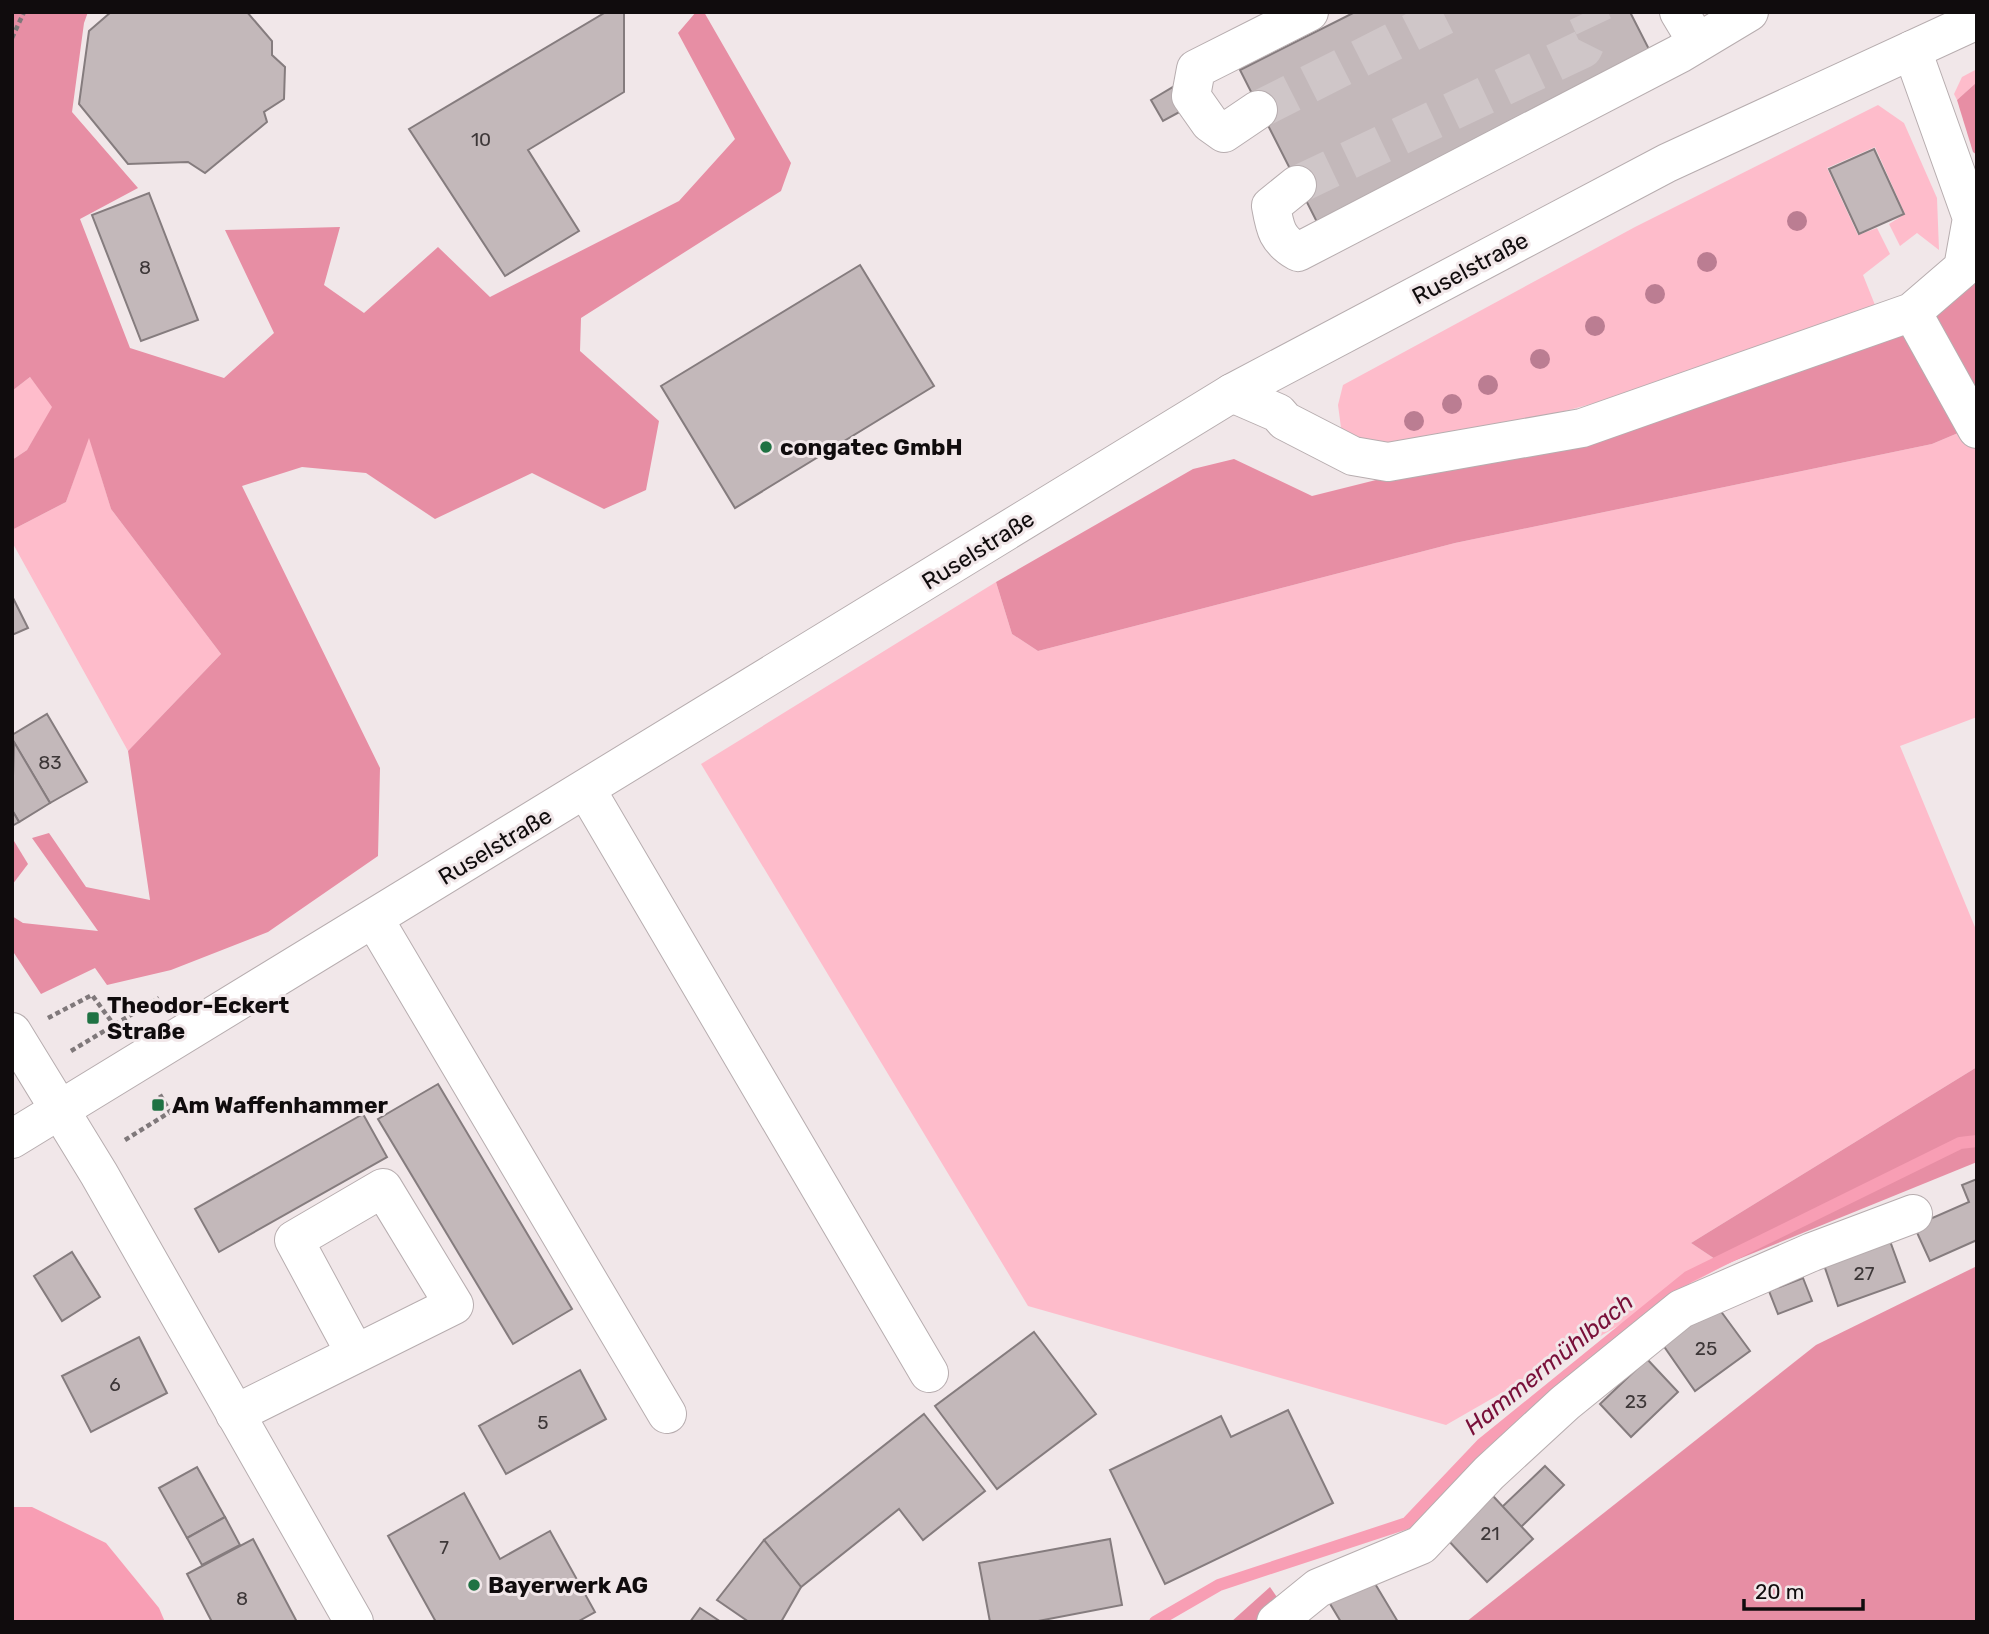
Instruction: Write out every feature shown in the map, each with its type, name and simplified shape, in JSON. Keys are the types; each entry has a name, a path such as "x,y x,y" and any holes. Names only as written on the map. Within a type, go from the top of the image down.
{"main road":[{"path":"1258,110 1224,133 1210,123 1191,96 1196,69 1309,12"},
{"path":"1297,185 1271,206 1275,233 1284,244 1298,252 1679,54 1688,27 1749,12"},
{"name":"Ruselstraße","path":"12,1139 138,1060 587,791 1232,393 1667,163 1977,20"},
{"path":"1232,393 1278,413 1285,421 1353,456 1388,462 1582,428 1912,312 1963,268 1972,218 1912,50"},
{"path":"1912,312 1977,429"},
{"path":"587,791 929,1373"},
{"path":"373,919 667,1414"},
{"path":"12,1032 62,1110 354,1622"},
{"path":"1276,1622 1318,1588 1422,1545 1489,1473 1565,1403 1681,1310 1812,1252 1913,1214"},
{"path":"235,1414 355,1353"}],"path":[{"path":"12,38 24,12"},
{"path":"50,1018 92,995 114,1025"},
{"path":"125,1140 170,1112 156,1086"}],"shaded area":[{"path":"12,12 88,12 84,23 72,112 138,188 80,219 130,348 224,378 274,333 225,230 340,227 324,285 364,313 438,247 490,297 679,201 735,139 678,33 696,12 704,12 791,163 781,191 581,318 580,351 659,421 646,490 604,509 532,473 435,519 366,473 302,467 242,486 380,768 378,856 268,932 171,970 107,985 95,968 41,994 12,950 12,916 23,923 98,931 32,838 49,833 86,887 150,900 128,751 221,654 111,509 89,438 66,502 12,530 12,460 27,450 52,407 30,377 12,391"},
{"path":"1977,69 1977,82 1957,100 1954,94 1962,77"},
{"path":"1977,82 1977,155 1973,152 1957,100"},
{"path":"1878,105 1904,123 1937,198 1939,250 1917,233 1900,246 1889,224 1905,214 1875,147 1827,168 1858,235 1877,228 1890,254 1863,275 1879,315 1778,353 1448,443 1379,452 1342,435 1338,405 1343,385 1635,227"},
{"path":"1977,268 1977,425 1932,444 1455,543 1038,651 1012,634 996,582 1193,469 1234,459 1312,496 1392,476 1586,442"},
{"path":"30,377 53,407 27,450 12,460 12,391"},
{"path":"1977,425 1977,717 1900,746 1977,932 1977,1067 1691,1243 1724,1265 1446,1425 1028,1306 701,764 996,582 1012,634 1038,651 1455,543 1932,444"},
{"path":"89,436 111,509 221,654 128,751 12,542 12,530 66,502"},
{"path":"14,841 28,864 12,885 12,842"},
{"path":"1977,1067 1977,1162 1724,1265 1691,1243"},
{"path":"1977,1266 1977,1622 1466,1622 1816,1345"},
{"path":"12,1507 32,1507 106,1543 159,1608 165,1622 12,1622"},
{"path":"1270,1587 1294,1622 1231,1622"}],"building":[{"path":"111,12 247,12 272,41 272,55 285,67 284,99 264,112 267,122 205,173 188,162 128,164 79,104 89,31"},
{"path":"606,12 624,12 624,92 528,150 579,231 505,276 409,129"},
{"path":"1355,12 1630,12 1655,61 1321,230 1240,70"},
{"path":"1173,87 1185,109 1163,121 1151,100"},
{"path":"1874,149 1904,214 1859,234 1829,169"},
{"path":"149,193 198,320 141,341 92,215"},
{"name":"congatec GmbH","path":"860,265 934,386 735,508 661,386"},
{"path":"12,596 28,628 12,635"},
{"path":"47,714 87,782 50,803 12,739 12,735"},
{"path":"14,742 50,803 19,822 12,810"},
{"path":"12,810 19,822 12,826"},
{"path":"438,1084 572,1309 513,1344 378,1119"},
{"path":"363,1114 387,1157 219,1252 195,1209"},
{"path":"1977,1179 1977,1240 1930,1261 1914,1226 1969,1202 1962,1185"},
{"path":"1890,1241 1905,1282 1838,1306 1824,1265"},
{"path":"72,1252 100,1297 62,1321 34,1276"},
{"path":"1803,1278 1812,1301 1778,1314 1769,1291"},
{"path":"1717,1306 1750,1351 1695,1391 1663,1345"},
{"path":"1034,1332 1096,1414 997,1489 935,1406"},
{"path":"139,1337 167,1393 91,1432 62,1376"},
{"path":"1647,1359 1678,1392 1631,1437 1600,1404"},
{"path":"580,1370 606,1419 506,1474 479,1426"},
{"path":"1288,1410 1333,1503 1165,1584 1110,1470 1221,1416 1231,1437"},
{"path":"924,1414 985,1491 923,1540 899,1509 801,1587 764,1540"},
{"path":"1545,1466 1564,1485 1521,1527 1502,1507"},
{"path":"197,1467 225,1517 187,1538 159,1488"},
{"path":"464,1493 500,1559 550,1531 595,1612 577,1622 436,1622 388,1536"},
{"path":"1493,1496 1533,1539 1487,1582 1447,1539"},
{"path":"225,1517 240,1545 202,1565 187,1538"},
{"path":"253,1539 297,1622 212,1622 187,1574"},
{"path":"1110,1539 1122,1605 1033,1622 990,1622 979,1563"},
{"path":"764,1540 801,1587 781,1622 749,1622 717,1600"},
{"path":"1371,1577 1398,1622 1341,1622 1329,1602"},
{"path":"700,1608 721,1622 690,1622"}],"waterway":[{"name":"Hammermühlbach","path":"1155,1622 1219,1585 1407,1523 1482,1444 1688,1277 1960,1143 1977,1141"}],"tunnel":[{"path":"1258,110 1452,12"},
{"path":"1297,185 1583,49 1594,27 1587,12"}],"place":[{"name":"congatec GmbH","path":"766,447"},
{"name":"Theodor-Eckert Straße","path":"93,1018"},
{"name":"Am Waffenhammer","path":"158,1105"},
{"name":"Bayerwerk AG","path":"474,1585"}]}
